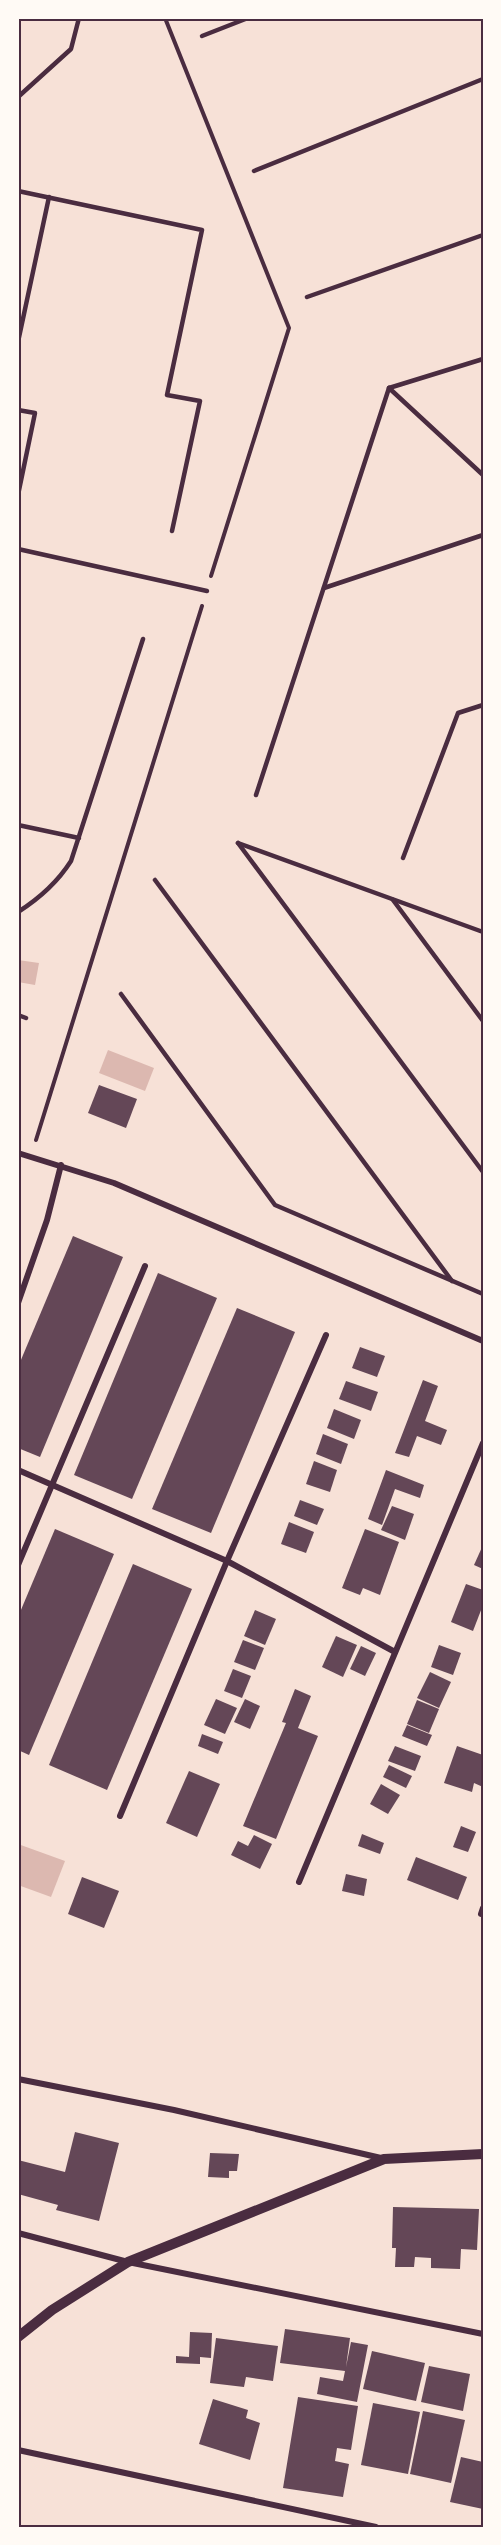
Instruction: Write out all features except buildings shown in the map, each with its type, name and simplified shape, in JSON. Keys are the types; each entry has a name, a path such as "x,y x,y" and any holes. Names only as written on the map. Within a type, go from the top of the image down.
{"street":[{"path":"18,1153 61,1165 123,1187 483,1341"},
{"path":"18,1303 47,1220 61,1165"},
{"path":"18,1565 145,1266"},
{"path":"120,1816 227,1561 326,1335"},
{"path":"299,1882 483,1443"},
{"path":"18,1470 227,1561 395,1652"},
{"path":"18,2079 174,2110 384,2159 483,2154"},
{"path":"18,2337 52,2310 128,2262 384,2159"},
{"path":"18,2233 128,2262 483,2334"},
{"path":"18,2450 376,2527"}],"lane":[{"path":"18,97 70,49 79,18"},
{"path":"202,36 248,18"},
{"path":"254,171 483,79"},
{"path":"18,191 202,230 167,395 200,401 172,531"},
{"path":"18,342 49,197"},
{"path":"307,297 483,235"},
{"path":"389,388 483,359"},
{"path":"389,388 483,475"},
{"path":"256,795 389,388"},
{"path":"18,410 35,413 18,495"},
{"path":"324,588 483,536"},
{"path":"18,549 207,591"},
{"path":"18,912 36,901 60,878 71,861 143,639"},
{"path":"403,858 458,713 483,705"},
{"path":"18,825 79,838"},
{"path":"483,932 238,843 483,1172"},
{"path":"155,880 452,1281"},
{"path":"392,898 483,1021"},
{"path":"121,994 275,1205 483,1294"},
{"path":"18,1015 26,1018"}],"shaded area":[{"path":"18,960 39,963 35,985 18,982"},
{"path":"108,1050 154,1068 145,1091 99,1073"},
{"path":"18,1844 65,1861 51,1897 18,1885"}]}
